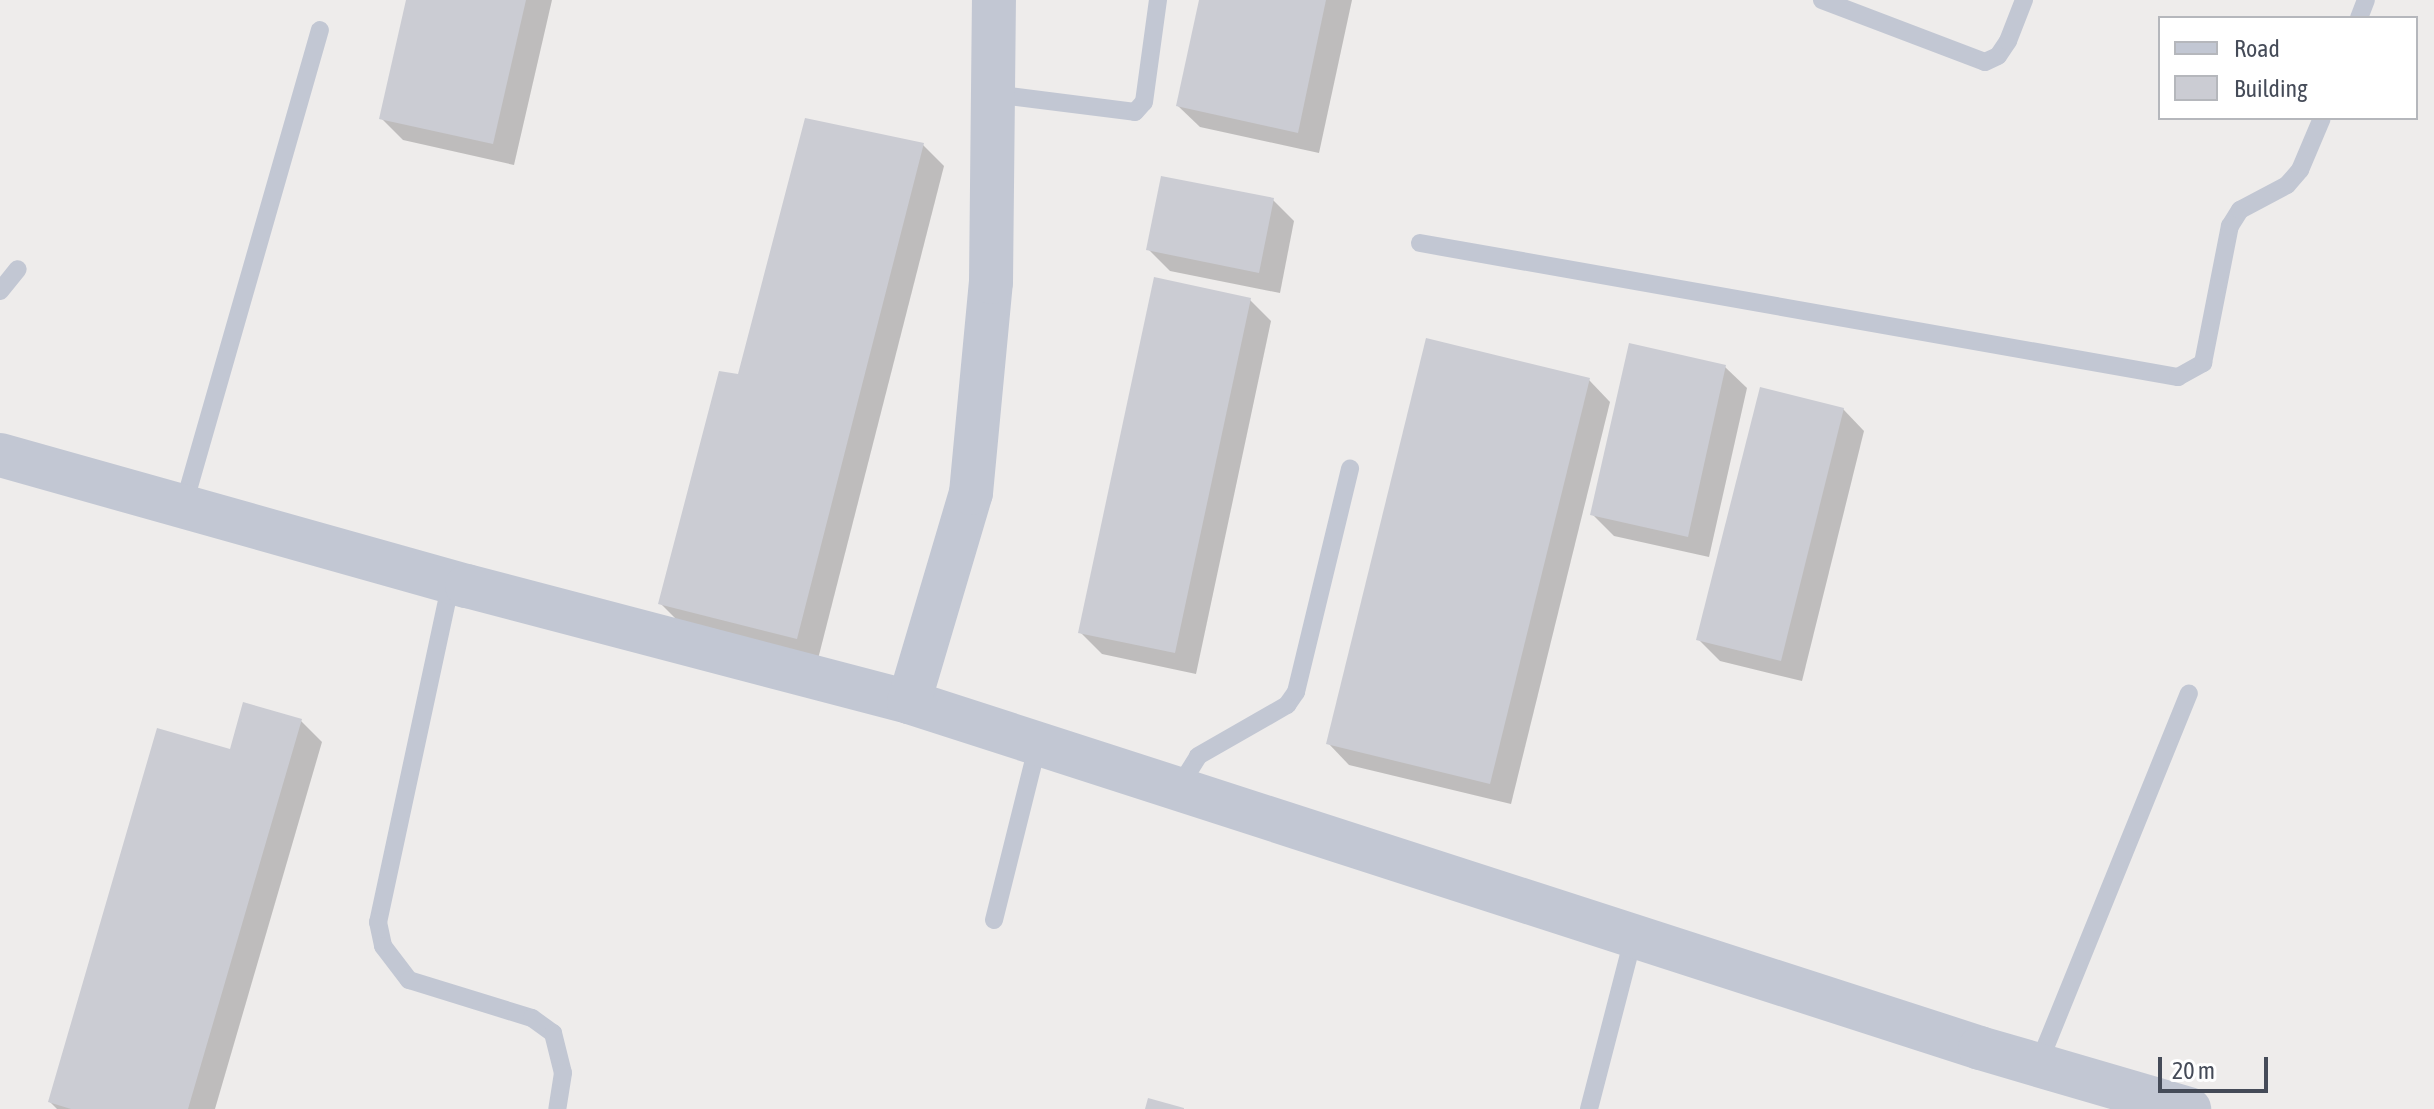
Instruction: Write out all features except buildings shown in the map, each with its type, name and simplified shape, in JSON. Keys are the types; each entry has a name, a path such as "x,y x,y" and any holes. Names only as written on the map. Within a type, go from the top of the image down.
{"street":[{"path":"909,702 971,493 991,282 994,0"},
{"path":"0,455 184,504 451,582 909,702 2166,1106"}],"lane":[{"path":"993,94 1135,112 1144,102 1158,0"},
{"path":"1822,0 1985,62 2008,41 2024,0"},
{"path":"184,504 320,30"},
{"path":"1420,243 2178,377 2203,363 2230,226 2240,210 2287,185 2300,170 2321,120"},
{"path":"0,291 18,269"},
{"path":"1179,787 1198,756 1287,705 1296,692 1350,468"},
{"path":"451,582 378,922 383,946 409,980 532,1018 553,1033 563,1073 557,1109"},
{"path":"2038,1065 2189,694"},
{"path":"994,920 1039,743"},
{"path":"1589,1109 1634,935"}]}
